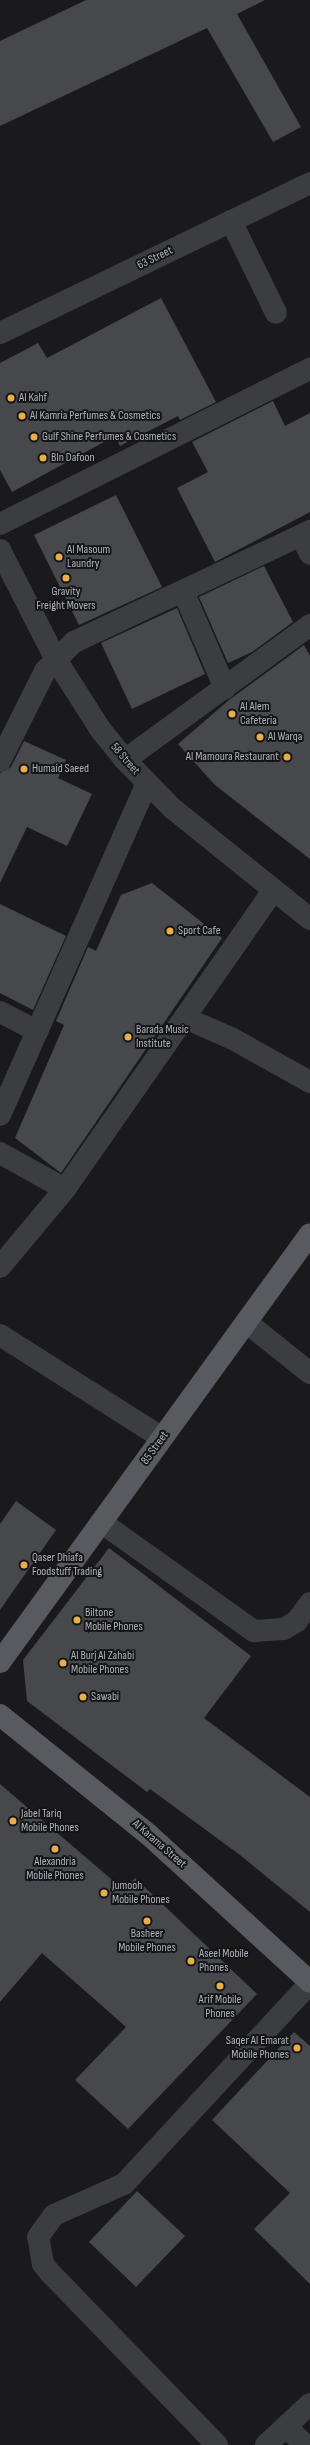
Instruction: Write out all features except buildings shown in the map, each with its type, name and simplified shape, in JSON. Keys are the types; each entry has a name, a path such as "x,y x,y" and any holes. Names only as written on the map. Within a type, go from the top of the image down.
{"main road":[{"name":"85 Street","path":"0,1662 310,1234"},
{"name":"Al Karama Street","path":"0,1715 148,1834 310,1982"}],"street":[{"name":"63 Street","path":"0,333 310,183"},
{"path":"231,222 276,313"},
{"path":"0,524 310,369"},
{"path":"0,761 38,684 55,658 74,642 183,591 307,540"},
{"name":"58 Street","path":"0,550 55,658 100,729 125,760 147,784 273,891 310,919"},
{"path":"183,591 225,688"},
{"path":"125,760 310,625"},
{"path":"0,1115 147,784"},
{"path":"0,1267 65,1189 273,891"},
{"path":"0,1012 37,1031"},
{"path":"185,1018 232,1039 310,1082"},
{"path":"0,1152 65,1189"},
{"path":"246,1322 310,1373"},
{"path":"0,1335 162,1438"},
{"path":"101,1522 254,1631 284,1629 297,1621 310,1604"},
{"path":"217,2445 51,2274 43,2264 38,2238 54,2215 124,2184 310,1982"},
{"path":"269,2444 310,2404"},
{"path":"286,2427 306,2445"}],"place":[{"name":"Al Kahf","path":"11,398"},
{"name":"Al Kamria Perfumes & Cosmetics","path":"22,416"},
{"name":"Gulf Shine Perfumes & Cosmetics","path":"34,437"},
{"name":"BIn Dafoon","path":"43,458"},
{"name":"Al Masoum Laundry","path":"59,557"},
{"name":"Gravity Freight Movers","path":"66,578"},
{"name":"Al Alem Cafeteria","path":"232,714"},
{"name":"Al Warqa","path":"260,737"},
{"name":"Al Mamoura Restaurant","path":"287,757"},
{"name":"Humaid Saeed","path":"24,769"},
{"name":"Sport Cafe","path":"170,931"},
{"name":"Barada Music Institute","path":"128,1037"},
{"name":"Qaser Dhiafa Foodstuff Trading","path":"24,1565"},
{"name":"Biltone Mobile Phones","path":"77,1620"},
{"name":"Al Burj Al Zahabi Mobile Phones","path":"63,1663"},
{"name":"Sawabi","path":"83,1697"},
{"name":"Jabel Tariq Mobile Phones","path":"13,1821"},
{"name":"Alexandria Mobile Phones","path":"55,1849"},
{"name":"Jumooh Mobile Phones","path":"104,1893"},
{"name":"Basheer Mobile Phones","path":"147,1921"},
{"name":"Aseel Mobile Phones","path":"191,1961"},
{"name":"Arif Mobile Phones","path":"220,1986"},
{"name":"Saqer Al Emarat Mobile Phones","path":"297,2048"}]}
